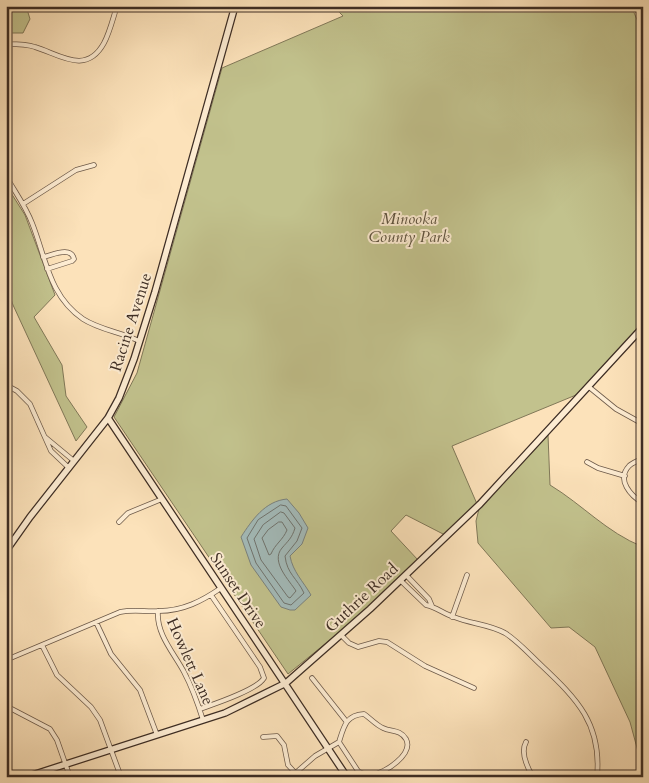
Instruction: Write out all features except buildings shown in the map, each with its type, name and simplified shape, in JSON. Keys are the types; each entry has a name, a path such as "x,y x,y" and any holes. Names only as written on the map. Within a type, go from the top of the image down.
{"street":[{"path":"8,44 33,46 63,59 83,60 96,53 103,44 117,6"},
{"name":"Racine Avenue","path":"6,551 30,517 108,418 123,390 140,341 235,6"},
{"path":"6,36 8,44 6,64"},
{"path":"23,204 76,170 94,165"},
{"path":"6,176 32,223 46,269 61,299 75,313 91,323 140,341"},
{"path":"43,257 66,251 74,255 72,261 46,269"},
{"name":"Guthrie Road","path":"26,777 204,720 238,707 286,683 406,575 468,515 643,327"},
{"path":"6,385 17,391 30,404 52,454 69,468"},
{"path":"589,387 616,410 643,424"},
{"name":"Sunset Drive","path":"108,418 347,777"},
{"path":"45,437 74,462"},
{"path":"643,458 629,465 625,476 625,483 629,492 643,503"},
{"path":"587,462 598,468 625,476"},
{"path":"119,522 128,513 162,499"},
{"path":"406,575 429,599 432,606"},
{"path":"452,617 462,593 466,575"},
{"path":"400,580 424,603 452,617 486,625 505,634 569,691 580,704 592,728 596,747 597,777"},
{"path":"6,660 126,611 174,610 192,605 221,588"},
{"path":"414,594 419,589"},
{"path":"200,709 260,683 264,678 260,667 211,595"},
{"name":"Howlett Lane","path":"158,611 158,622 162,635 184,672 204,720"},
{"path":"96,622 111,654 140,690 157,735"},
{"path":"341,635 348,643 358,647 379,641 387,642 426,666 474,688"},
{"path":"42,645 57,675 96,712 121,777"},
{"path":"312,678 346,721"},
{"path":"6,706 50,730 57,740 70,777"},
{"path":"291,777 297,775 328,747 339,742 346,721 356,714 364,714 383,728 400,733 405,737 408,744 401,759 371,776 358,771 339,742"},
{"path":"263,737 277,736 282,741 288,764 297,775"},
{"path":"526,742 524,751 526,762 533,777"}],"green space":[{"path":"6,6 26,6 30,19 23,33 6,33"},
{"name":"Minooka County Park","path":"333,6 631,6 643,33 643,323 576,395 452,446 477,504 445,535 406,515 391,531 418,560 368,609 288,674 114,417 137,373 222,68 343,16"},
{"path":"6,185 25,215 55,295 34,317 62,365 66,396 87,427 76,441 13,305 6,284"},
{"path":"548,435 550,485 618,534 643,547 643,770 630,722 595,647 569,627 551,628 478,543 476,521 479,509"}],"water":[{"path":"287,499 299,513 308,528 302,544 290,556 296,572 311,595 295,610 281,607 251,565 241,537 266,507 272,503"}]}
